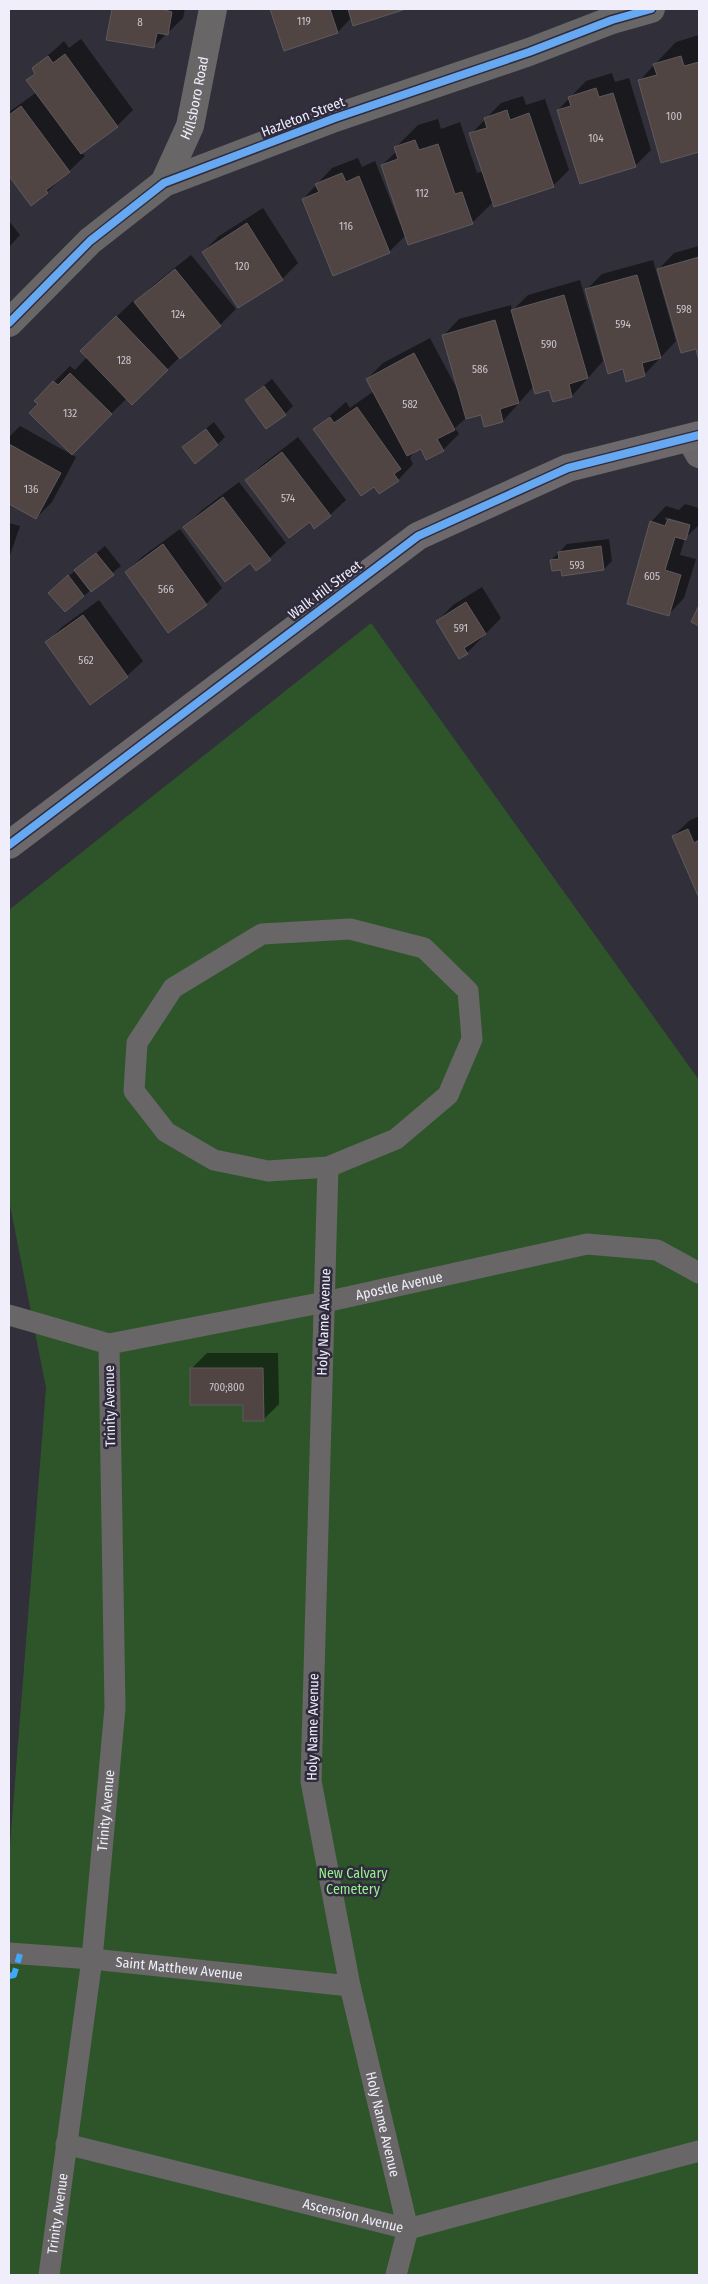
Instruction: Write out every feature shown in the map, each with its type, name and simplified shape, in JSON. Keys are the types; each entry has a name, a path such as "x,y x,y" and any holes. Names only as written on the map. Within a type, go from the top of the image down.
{"main road":[{"name":"Walk Hill Street","path":"9,845 418,536 568,468 696,443"}],"street":[{"name":"Hillsboro Road","path":"164,184 190,126 213,9"},
{"name":"Hazleton Street","path":"9,323 90,241 164,184 335,118 528,52 612,20 651,9"}],"lane":[{"path":"350,929 424,948 468,991 472,1039 448,1095 396,1139 328,1167 268,1171 214,1160 166,1132 134,1091 137,1043 173,988 262,934 350,929"},
{"name":"Holy Name Avenue","path":"328,1167 310,1781 350,1986 408,2229 396,2275"},
{"name":"Apostle Avenue","path":"9,1315 109,1344 325,1302 587,1244 657,1250 699,1273"},
{"name":"Trinity Avenue","path":"49,2275 92,1959 115,1708 109,1344"},
{"name":"Saint Matthew Avenue","path":"9,1953 92,1959 350,1986"},
{"name":"Ascension Avenue","path":"66,2144 408,2229 699,2151"}],"green space":[{"name":"New Calvary Cemetery","path":"371,623 699,1080 699,2275 9,2275 9,1858 46,1388 9,1200 9,910"}],"building":[{"path":"112,9 161,9 172,12 168,35 157,33 154,48 106,40"},
{"path":"270,9 330,9 338,33 284,51"},
{"path":"348,9 406,9 353,26"},
{"path":"65,54 118,127 81,154 26,80 35,74 32,68 48,56 53,63"},
{"path":"681,56 684,66 699,62 699,152 661,163 638,80 657,75 653,64"},
{"path":"596,88 599,97 613,93 636,167 580,184 557,110 571,106 568,97"},
{"path":"21,106 70,172 46,190 48,193 31,206 9,176 9,115"},
{"path":"507,110 510,120 529,113 554,187 494,207 469,133 487,128 484,118"},
{"path":"415,140 419,150 438,144 455,194 462,192 473,224 408,245 381,165 398,159 394,147"},
{"path":"342,173 346,182 359,176 390,253 333,276 302,199 319,192 315,184"},
{"path":"247,223 283,280 238,308 202,252"},
{"path":"699,257 699,361 696,349 681,353 657,269"},
{"path":"175,269 221,326 180,359 134,302"},
{"path":"637,275 661,358 642,363 645,376 626,382 623,369 608,374 585,289"},
{"path":"564,295 588,378 569,384 572,397 553,402 549,390 535,394 511,310"},
{"path":"116,316 168,370 132,405 80,351"},
{"path":"495,320 519,403 500,409 503,422 484,427 481,415 466,419 442,335"},
{"path":"414,353 455,430 437,439 444,451 426,460 421,449 407,456 366,379"},
{"path":"70,373 112,414 72,455 29,413 38,404 34,401 53,381 58,385"},
{"path":"264,386 286,415 266,429 245,400"},
{"path":"357,407 401,469 394,474 399,481 379,494 374,487 361,496 313,429 330,417 334,423"},
{"path":"206,429 218,445 195,464 182,447"},
{"path":"9,444 61,473 36,519 9,504"},
{"path":"282,452 331,516 314,529 310,522 289,538 245,480"},
{"path":"223,497 271,560 256,571 250,563 225,582 183,527"},
{"path":"668,519 690,525 686,540 675,537 665,570 681,575 669,616 627,604 650,521 665,526"},
{"path":"163,544 207,605 168,633 125,572"},
{"path":"601,546 604,570 562,576 561,570 552,571 550,560 559,559 558,552"},
{"path":"96,553 114,575 91,592 74,570"},
{"path":"68,575 84,596 65,612 48,593"},
{"path":"466,602 486,634 464,648 468,654 459,659 436,621"},
{"path":"699,605 699,626 691,622"},
{"path":"83,615 128,677 90,705 45,642"},
{"path":"688,829 694,843 699,840 699,898 672,836"},
{"path":"190,1368 263,1368 264,1421 243,1421 243,1405 190,1405"}],"marked path":[{"path":"9,1976 14,1975 20,1954"}],"cycle path":[{"path":"9,323 90,241 164,183 335,118 529,52 612,20 651,9"},
{"path":"9,845 418,536 568,468 699,435"}]}
